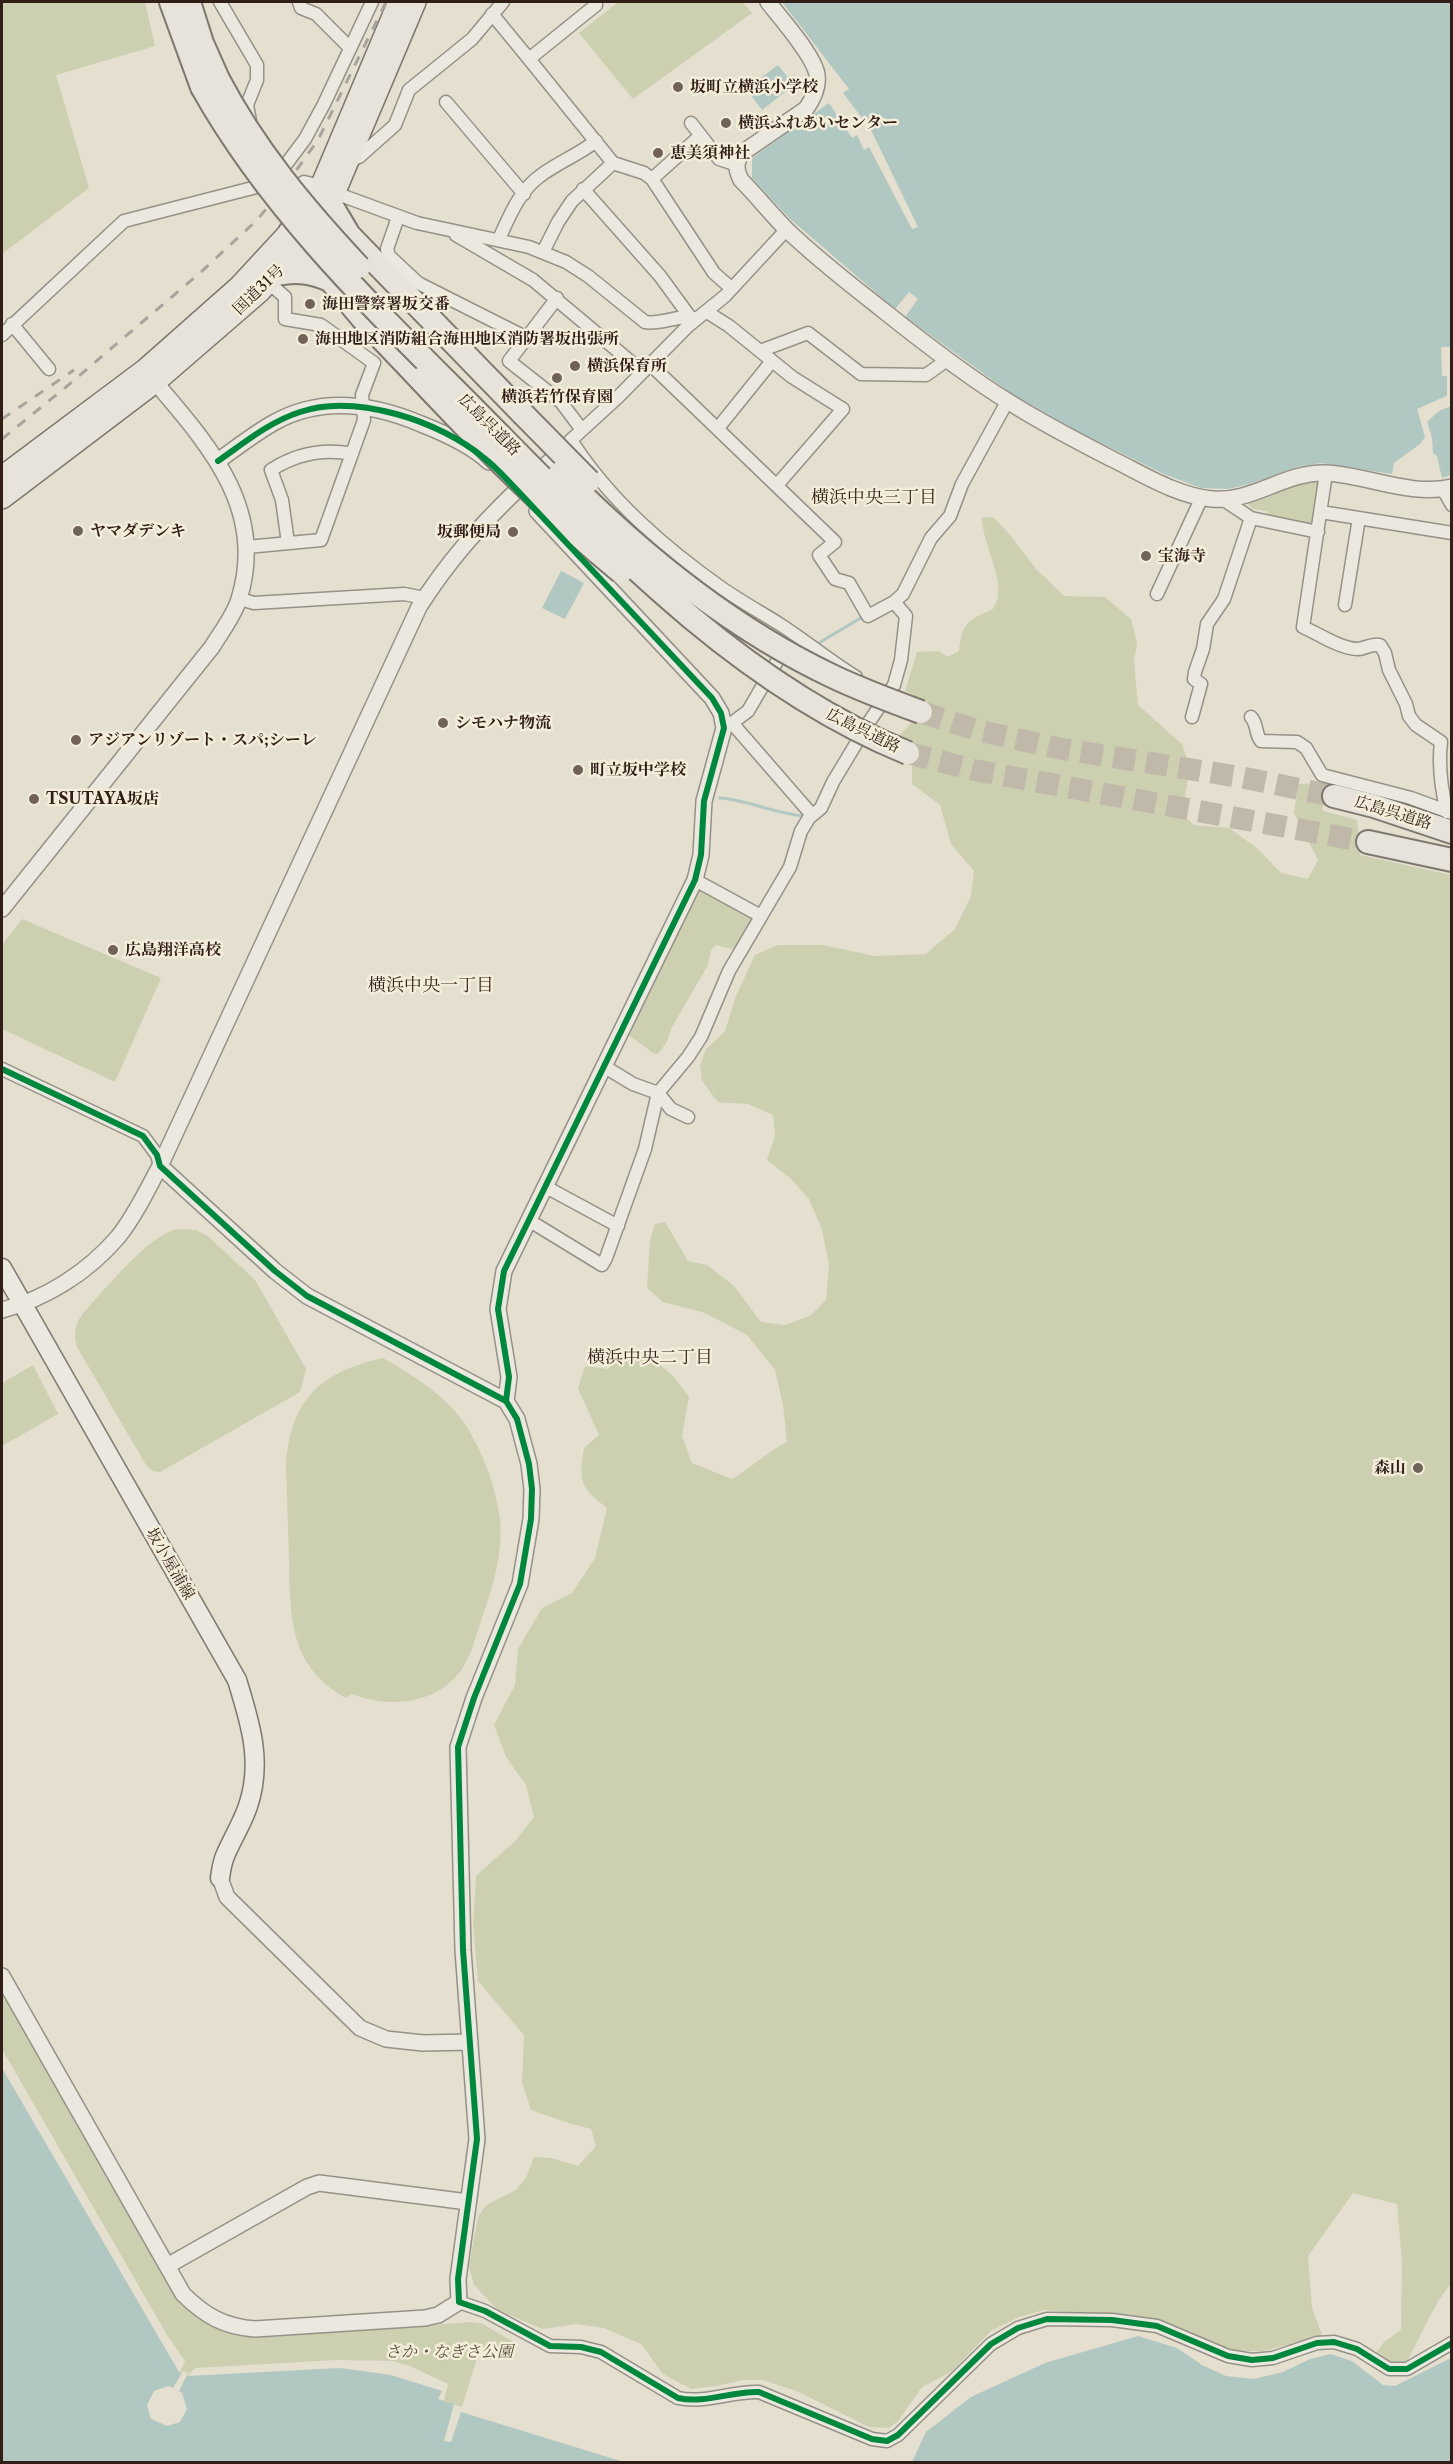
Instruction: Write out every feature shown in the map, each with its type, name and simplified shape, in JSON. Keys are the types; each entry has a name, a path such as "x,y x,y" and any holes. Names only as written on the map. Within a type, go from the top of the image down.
{"highway":[{"name":"広島呉道路","path":"171,2 238,148 284,208 416,351 557,493 645,577 721,642 806,702 881,742 908,753"},
{"name":"広島呉道路","path":"189,2 202,43 210,83 297,198 426,339 573,487 626,534 723,610 797,658 921,712"},
{"name":"国道31号","path":"328,197 399,2"},
{"name":"国道31号","path":"2,498 150,376 273,279 297,239 328,197 348,160 416,2"},
{"path":"328,197 349,235 632,523 689,573 803,653 880,694"},
{"name":"国道31号","path":"2,477 150,376 240,286 297,239"},
{"path":"297,239 362,318 502,466 566,527 676,618 724,653 806,702"},
{"path":"273,279 293,271 312,272 332,281"},
{"name":"広島呉道路","path":"1334,796 1374,806 1450,819"},
{"name":"広島呉道路","path":"1368,842 1452,860"}],"main road":[{"name":"坂小屋浦線","path":"2,1268 237,1680 250,1724 255,1751 255,1772 249,1804 224,1856 220,1878"}],"street":[{"path":"220,2 257,65 257,81 247,105 248,118 286,167"},
{"path":"299,2 301,8 316,14 350,48"},
{"path":"272,183 286,167 320,113 372,2"},
{"path":"348,160 359,157 395,124 409,90 472,39 503,2"},
{"path":"529,59 596,5 595,2"},
{"path":"768,2 811,59 817,73 817,87 806,109 742,153 737,165 741,180 787,229 843,279 947,360 1007,402 1056,430 1154,480 1202,497 1224,500 1306,475 1326,473 1416,489 1447,488 1452,505"},
{"path":"492,14 613,163 652,178 714,273 731,288"},
{"path":"446,102 524,194"},
{"path":"691,123 719,159 737,165"},
{"path":"652,178 700,136"},
{"path":"499,239 516,203 538,178 581,153 596,141"},
{"path":"543,252 572,201 613,163"},
{"path":"2,335 124,221 272,183 295,188 304,182 312,184 328,197 452,232 499,239 543,252 566,262 588,276 645,322 655,324 698,316 729,326 792,377 843,409 777,485"},
{"path":"584,189 698,316"},
{"path":"398,217 387,249 389,256 418,283 527,338"},
{"path":"2,1310 23,1305 81,1272 118,1236 135,1213 160,1166 400,647 425,598 444,569 474,531 647,368 698,316 731,288 787,229"},
{"path":"452,232 533,280 647,368 718,429 834,542 819,555 835,579 849,583 868,616 894,602 903,594 931,538 950,516 963,484 1007,402"},
{"path":"247,547 321,540 364,420 362,396 374,363 321,325 285,319 285,297 273,279"},
{"path":"557,298 509,361 561,402 582,430"},
{"path":"12,324 49,369"},
{"path":"760,351 808,333 861,374 926,375 947,360"},
{"path":"718,429 772,361"},
{"path":"2,909 212,647 240,599 247,547 239,503 218,461 150,376"},
{"path":"218,461 275,422 302,411 335,405 363,406 396,413 443,433 483,457 517,490 711,698 728,723 812,816"},
{"path":"571,440 587,466 633,516 664,543 724,590 880,694"},
{"path":"288,543 282,500 271,470 289,459 314,452 352,454"},
{"path":"1326,473 1303,627 1347,647 1359,649 1374,644 1380,645 1409,716 1416,725 1441,742 1439,763 1441,784 1450,819"},
{"path":"1156,594 1202,497"},
{"path":"1224,500 1251,518 1318,532"},
{"path":"1321,512 1452,533"},
{"path":"1192,717 1201,684 1194,679 1195,672 1203,650 1207,624 1224,599 1251,518"},
{"path":"1345,604 1359,518"},
{"path":"240,599 254,603 404,594 425,598"},
{"path":"530,1221 602,1265 645,1149 658,1093 688,1057 701,1037 729,971 790,867 801,831 820,808 880,694 894,685 901,660 906,616 894,602"},
{"path":"506,1401 509,1377 498,1309 504,1270 530,1221 695,879 701,855 704,801 724,728 748,711 793,634"},
{"path":"1251,717 1256,723 1258,737 1261,741 1297,742 1306,748 1322,775 1411,798 1450,819"},
{"path":"695,879 761,916"},
{"path":"605,1066 633,1084 658,1093 671,1109 688,1117"},
{"path":"2,1069 143,1136 158,1155 160,1166 275,1271 307,1296 506,1401 517,1419 532,1489 531,1519 520,1584 474,1698 458,1747 463,1950 477,2139 458,2279 459,2302"},
{"path":"546,1187 618,1226"},
{"path":"220,1878 227,1897 360,2028 386,2039 423,2043 470,2042"},
{"path":"2,1976 183,2294 199,2310 214,2320 237,2328 255,2329 425,2318 438,2314 459,2302 485,2311 550,2346 581,2347 601,2352 678,2398 691,2401 742,2392 759,2392 872,2439 887,2441 898,2435 992,2344 1018,2328 1047,2319 1112,2320 1157,2326 1228,2356 1252,2361 1273,2358 1317,2343 1334,2342 1357,2349 1389,2369 1407,2369 1452,2343"},
{"path":"167,2266 307,2187 319,2183 468,2202"}],"green space":[{"path":"2,2 145,2 155,46 56,75 89,188 2,254"},
{"path":"618,2 743,2 752,13 633,99 579,33"},
{"path":"1324,477 1317,528 1269,519 1267,511 1253,509 1246,502 1278,485"},
{"path":"982,517 994,518 1036,569 1064,596 1105,597 1131,619 1137,643 1134,661 1138,705 1182,744 1190,768 1182,813 1194,825 1229,828 1257,848 1281,873 1308,879 1318,860 1294,813 1298,784 1322,783 1323,811 1357,820 1360,855 1451,875 1451,2284 1433,2311 1407,2361 1391,2364 1375,2354 1384,2342 1401,2330 1402,2263 1397,2204 1353,2193 1308,2256 1312,2308 1323,2337 1262,2351 1234,2351 1159,2319 1044,2310 1019,2317 991,2331 951,2372 922,2387 898,2421 889,2428 869,2427 799,2392 763,2380 743,2380 691,2389 663,2374 641,2344 604,2328 577,2324 542,2329 498,2310 474,2285 469,2266 478,2217 486,2205 516,2190 526,2178 534,2157 552,2158 578,2166 596,2146 591,2129 531,2110 522,2083 524,2035 478,1981 473,1924 476,1876 516,1840 534,1817 526,1785 506,1757 494,1725 515,1685 518,1649 542,1608 572,1593 595,1558 607,1508 586,1488 582,1476 584,1448 599,1435 578,1388 585,1366 608,1369 623,1350 646,1352 674,1377 689,1397 682,1436 692,1463 732,1479 787,1442 783,1405 775,1370 747,1335 705,1313 663,1302 647,1288 650,1240 655,1224 665,1222 688,1261 707,1265 734,1286 761,1322 785,1325 810,1316 826,1300 829,1264 822,1230 809,1199 791,1179 767,1160 775,1136 773,1115 748,1104 718,1102 702,1081 700,1065 706,1049 725,1031 736,996 755,955 778,945 822,945 875,956 926,954 955,929 971,896 974,871 951,844 940,805 912,784 912,764 917,750 899,736 912,722 927,722 931,704 905,691 917,652 939,651 947,657 959,651 964,628 972,619 993,609 997,601 997,578 985,537"},
{"path":"696,884 755,918 736,950 716,945 711,950 708,965 671,1029 667,1042 658,1054 653,1053 626,1033"},
{"path":"22,919 161,978 115,1082 2,1029 2,945"},
{"path":"178,1229 196,1230 208,1236 255,1280 306,1369 300,1392 160,1472 153,1471 146,1465 77,1347 75,1333 84,1312 128,1264 154,1241"},
{"path":"383,1358 440,1396 467,1427 484,1460 492,1483 501,1533 499,1558 493,1582 473,1646 464,1666 450,1683 438,1691 410,1701 395,1702 352,1694 346,1698 327,1685 313,1671 296,1638 292,1620 289,1579 286,1466 294,1423 312,1392 326,1381 361,1364"},
{"path":"33,1365 58,1414 2,1446 2,1383"},
{"name":"さか・なぎさ公園","path":"2,1993 175,2294 205,2322 228,2332 254,2337 269,2337 472,2322 481,2323 517,2344 478,2355 462,2407 444,2401 448,2384 410,2366 392,2361 336,2360 196,2368 190,2373 180,2390 174,2386 185,2361 167,2335 2,2049"}],"water":[{"path":"782,2 1451,2 1451,394 1417,409 1425,437 1420,444 1394,463 1392,474 1321,463 1301,466 1228,489 1201,488 1164,474 1079,432 1012,394 905,317 918,299 909,292 895,309 789,218 752,178 752,158 829,103 852,138 857,135 864,150 869,147 912,229 918,227 871,130 843,93 849,89"},
{"path":"778,65 794,85 762,110 746,89"},
{"path":"1451,406 1451,475 1442,478 1437,456 1433,453 1432,438 1427,422 1439,411"},
{"path":"561,571 584,583 565,619 542,608"},
{"path":"2,2068 179,2372 188,2376 340,2368 391,2375 442,2391 438,2399 454,2404 444,2441 451,2442 461,2412 624,2462 2,2462"},
{"path":"1138,2336 1177,2348 1202,2365 1226,2376 1254,2379 1283,2372 1310,2359 1331,2354 1352,2361 1383,2385 1395,2386 1451,2358 1451,2462 912,2462 926,2432 971,2397 1045,2363"}],"pier":[{"path":"1441,347 1451,347 1451,398 1447,398 1447,376 1442,376"},
{"path":"183,2371 188,2373 179,2391 182,2393 187,2409 180,2422 167,2426 151,2419 147,2405 154,2391 168,2386 173,2388"}],"waterway":[{"path":"817,644 864,616"},
{"path":"720,798 805,816"}],"tunnel":[{"path":"921,712 980,731 1062,749 1240,777 1334,796"},
{"path":"908,753 974,770 1368,842"}],"railway":[{"path":"2,439 201,272 257,220 318,140 386,2"},
{"path":"2,419 74,370"}],"cycle path":[{"path":"218,461 278,421 300,412 322,407 371,408 421,422 444,433 466,445 501,473 712,698 721,713 724,728 704,801 701,855 695,880 504,1271 498,1309 509,1377 506,1401"},
{"path":"2,1069 143,1136 157,1155 160,1166 275,1271 307,1296 506,1401 517,1419 529,1464 532,1489 531,1519 520,1584 474,1698 458,1747 463,1950 477,2139 458,2279 459,2302 485,2311 550,2346 581,2347 601,2352 678,2398 698,2399 759,2392 872,2439 887,2441 898,2435 991,2344 1018,2328 1047,2319 1112,2320 1157,2326 1228,2356 1252,2360 1273,2358 1317,2343 1334,2342 1357,2349 1389,2369 1407,2369 1452,2343"}],"place":[{"name":"坂町立横浜小学校","path":"678,87"},
{"name":"横浜ふれあいセンター","path":"726,123"},
{"name":"恵美須神社","path":"658,153"},
{"name":"海田警察署坂交番","path":"310,304"},
{"name":"海田地区消防組合海田地区消防署坂出張所","path":"303,339"},
{"name":"横浜保育所","path":"575,366"},
{"name":"横浜若竹保育園","path":"557,378"},
{"name":"ヤマダデンキ","path":"78,531"},
{"name":"坂郵便局","path":"513,532"},
{"name":"宝海寺","path":"1146,556"},
{"name":"シモハナ物流","path":"443,723"},
{"name":"アジアンリゾート・スパ;シーレ","path":"76,740"},
{"name":"町立坂中学校","path":"578,770"},
{"name":"TSUTAYA坂店","path":"34,799"},
{"name":"広島翔洋高校","path":"113,950"},
{"name":"森山","path":"1418,1468"}],"district":[{"name":"横浜中央三丁目","path":"874,498"},
{"name":"横浜中央一丁目","path":"431,986"},
{"name":"横浜中央二丁目","path":"650,1358"}]}
